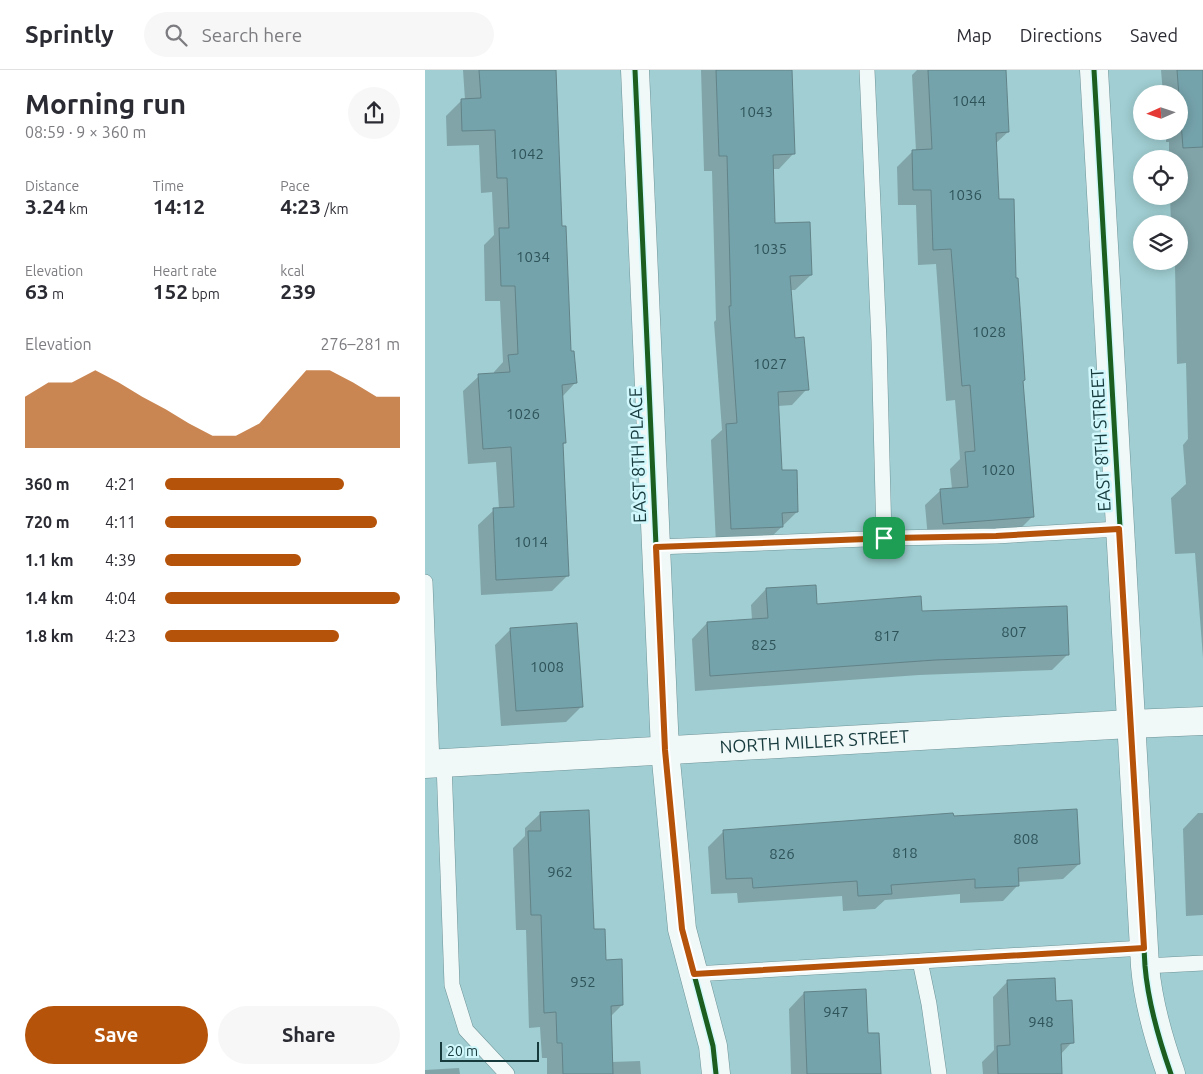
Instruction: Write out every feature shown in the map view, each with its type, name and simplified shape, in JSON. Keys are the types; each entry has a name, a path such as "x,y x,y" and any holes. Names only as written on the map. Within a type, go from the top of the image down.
{"street":[{"name":"EAST 8TH PLACE","path":"635,70 665,750 682,929 713,1046 716,1074"},
{"name":"EAST 8TH STREET","path":"1093,70 1146,979 1162,1049 1171,1074"},
{"name":"NORTH MILLER STREET","path":"434,764 1203,721"}],"lane":[{"path":"867,70 879,340 884,538"},
{"path":"656,547 884,538 996,536 1119,529"},
{"path":"425,582 434,764 452,985 466,1030 507,1074"},
{"path":"694,974 920,961 1145,957 1203,963"},
{"path":"920,961 929,1004 939,1074"}],"building":[{"path":"479,70 556,70 562,226 566,226 571,351 574,351 577,383 562,385 566,443 563,443 569,576 496,580 493,508 514,507 511,447 483,449 478,374 510,372 508,355 518,354 515,286 501,286 499,228 509,228 507,178 497,178 495,130 462,131 461,99 481,98"},
{"path":"716,70 792,70 795,154 773,155 775,223 810,222 812,275 790,276 795,338 804,337 809,390 778,392 782,470 797,470 798,512 782,513 783,527 731,529 726,424 737,423 729,306 731,306 727,156 719,156"},
{"path":"928,70 1006,70 1009,132 996,133 999,199 1014,199 1016,278 1018,278 1025,380 1023,381 1034,517 943,524 940,489 968,487 965,452 975,451 970,385 962,386 951,249 933,250 931,190 913,190 912,150 932,149"},
{"path":"1177,70 1203,70 1203,147 1183,148 1182,140 1188,140 1188,85 1178,85"},
{"path":"816,585 817,604 921,596 922,611 1067,606 1069,655 935,660 710,676 707,622 768,618 766,588"},
{"path":"577,623 583,707 516,711 510,628"},
{"path":"1077,809 1080,864 1018,868 1019,886 975,888 975,879 891,885 892,894 858,896 857,881 753,888 752,878 726,879 723,830 953,813 954,816"},
{"path":"589,810 594,929 605,929 606,960 622,959 623,1005 611,1006 613,1074 563,1074 562,1043 557,1043 556,1012 544,1013 541,915 531,915 528,831 541,831 540,812"},
{"path":"1055,978 1056,1001 1072,1000 1074,1043 1061,1044 1062,1074 998,1074 997,1046 1010,1045 1007,980"},
{"path":"866,989 868,1033 879,1033 881,1074 807,1074 804,992"}],"cycle path":[{"path":"635,70 665,750 682,929 713,1046 716,1074"},
{"path":"1094,70 1145,966 1155,1021 1171,1074"}],"route":[{"path":"1119,529 1144,948 694,974 682,929 665,750 656,547 884,538 996,536 1119,529"}]}
